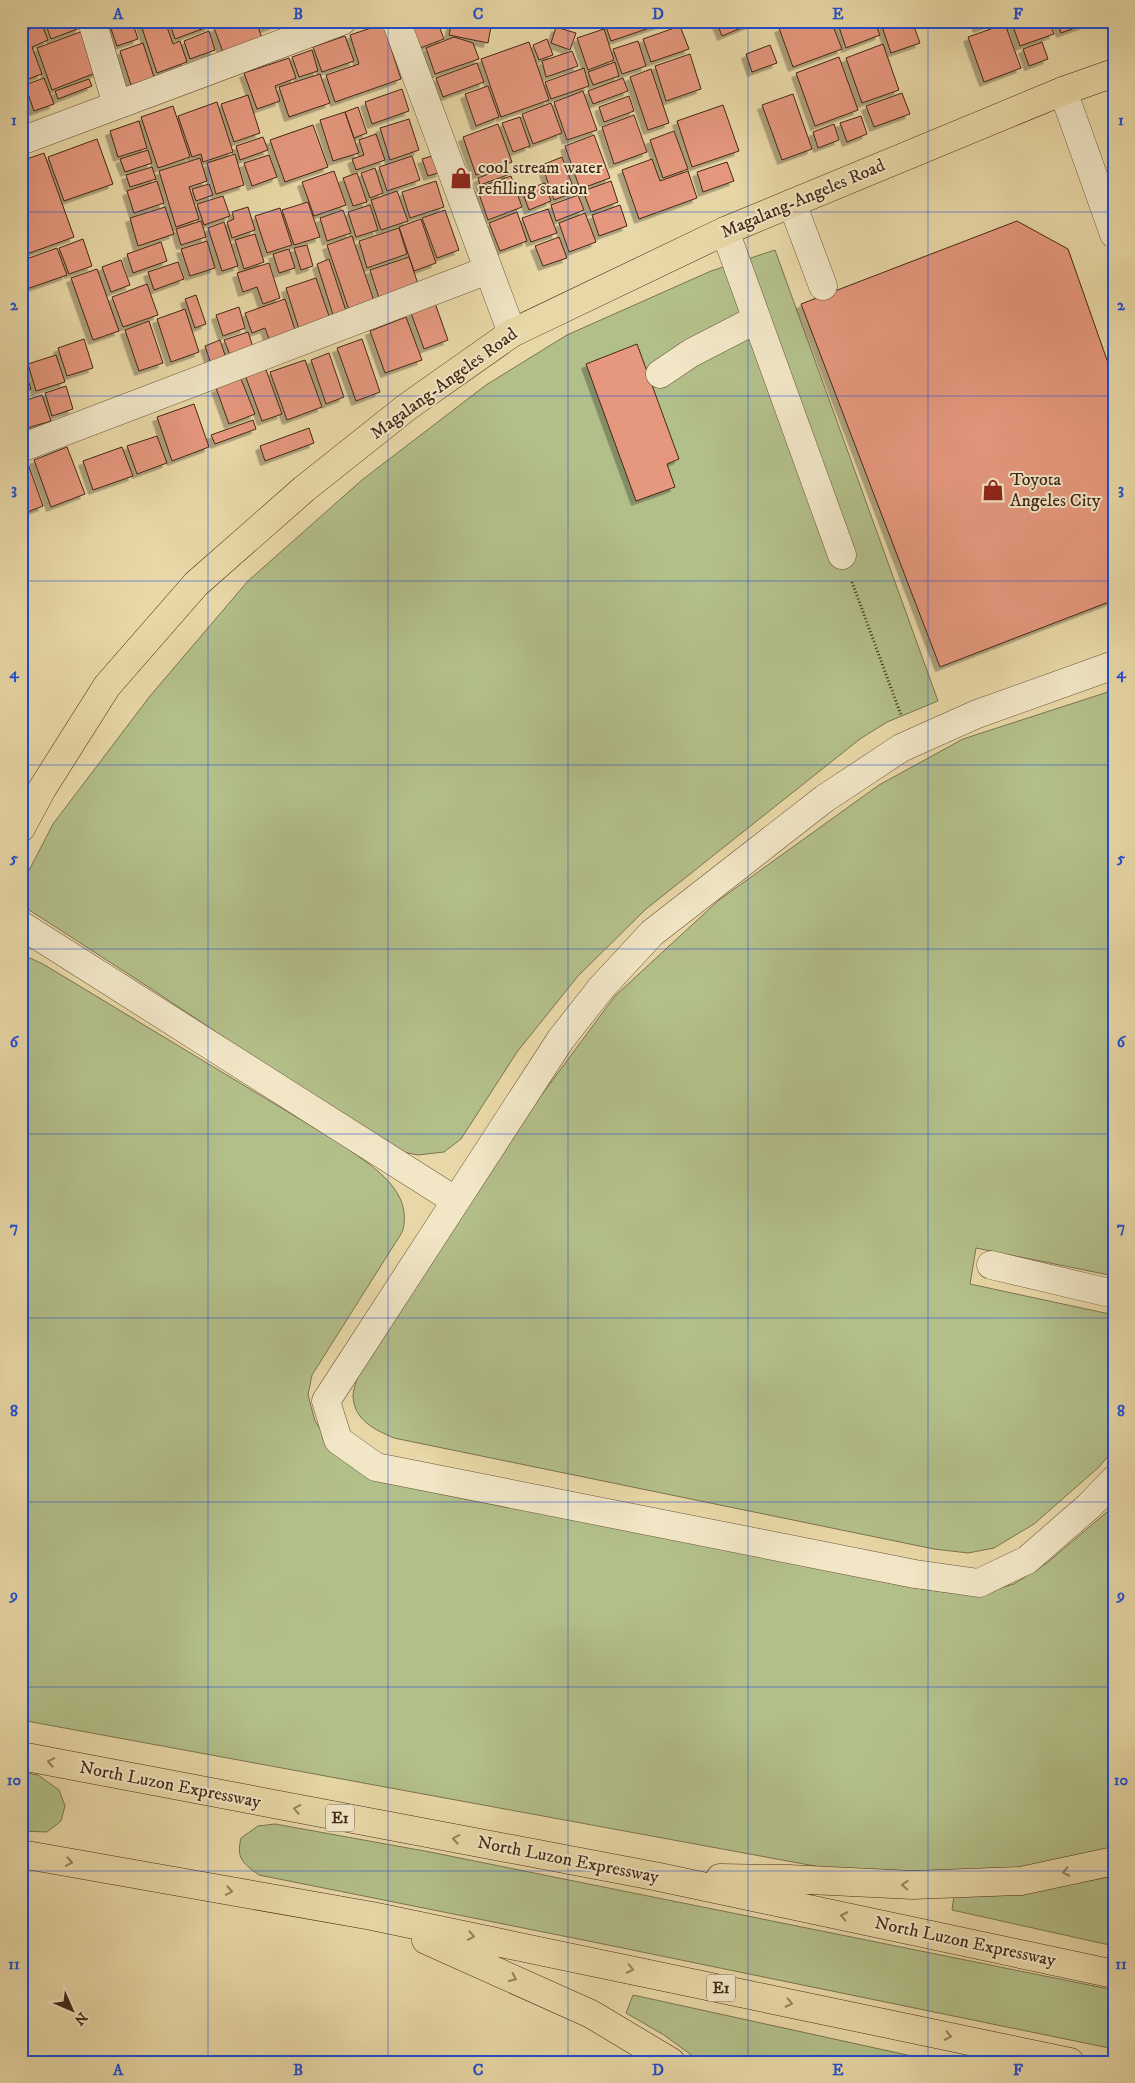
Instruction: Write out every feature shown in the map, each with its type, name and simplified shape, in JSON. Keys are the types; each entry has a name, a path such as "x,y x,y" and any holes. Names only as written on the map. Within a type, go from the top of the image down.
{"main road":[{"name":"Magalang-Angeles Road","path":"21,828 42,789 107,686 196,584 304,489 407,407 512,333 724,231 1063,91 1114,73"},
{"name":"North Luzon Expressway","path":"21,1756 659,1877 1114,1974"},
{"name":"E1","path":"21,1854 372,1916 1070,2062"},
{"path":"659,1877 789,1878 913,1885 1021,1881 1114,1861"},
{"path":"372,1916 477,1961 591,2014 671,2062"}],"street":[{"path":"92,21 117,105"},
{"path":"21,141 342,21"},
{"path":"396,21 512,333"},
{"path":"1063,91 1114,234"},
{"path":"792,204 823,286"},
{"path":"724,231 842,555"},
{"path":"21,448 488,270"},
{"path":"660,374 691,353 757,319"},
{"path":"1114,665 977,714 901,748 824,799 652,933 602,986 562,1039 326,1401 338,1440 376,1467 915,1574 979,1583 1027,1560 1089,1506 1114,1480"},
{"path":"21,925 456,1201"},
{"path":"991,1265 1114,1294"}],"path":[{"path":"842,555 912,743"}],"green space":[{"path":"775,250 938,701 887,722 860,739 646,909 578,976 517,1052 461,1139 444,1152 418,1155 393,1150 23,906 21,901 22,884 53,824 150,696 248,581 362,480 486,385 567,335 711,271"},
{"path":"1114,690 1114,1276 976,1248 970,1284 1114,1315 1114,1449 1099,1467 1034,1524 994,1548 968,1553 934,1549 394,1438 373,1428 361,1418 354,1404 353,1396 359,1373 514,1132 615,996 719,900 879,785 963,739"},
{"path":"21,954 43,964 341,1144 374,1168 393,1187 400,1198 404,1210 404,1227 402,1232 312,1375 308,1395 315,1421 332,1447 384,1477 909,1587 959,1594 990,1591 1014,1584 1047,1563 1114,1506 1114,1851 979,1877 831,1869 21,1720"},
{"path":"21,1772 38,1775 59,1790 65,1806 61,1821 47,1832 21,1831"},
{"path":"275,1824 430,1852 1114,1990 1114,2049 259,1875 245,1864 240,1856 241,1838 258,1826"},
{"path":"1114,1876 1114,1946 952,1910 954,1896 1016,1894"},
{"path":"633,1995 939,2062 701,2062 664,2035 626,2013"}],"building":[{"path":"21,21 42,21 21,29"},
{"path":"55,21 78,21 80,28 51,39 46,25"},
{"path":"114,21 132,21 138,39 117,46 109,23"},
{"path":"152,21 165,21 173,44 180,41 187,62 157,73 141,25"},
{"path":"169,21 209,21 210,26 175,39"},
{"path":"231,21 256,21 262,38 223,52 214,28"},
{"path":"261,21 284,21 263,29"},
{"path":"429,21 437,21 444,39 420,48 412,27"},
{"path":"452,21 492,21 488,43 449,35"},
{"path":"604,21 670,21 611,41"},
{"path":"716,21 758,21 722,36"},
{"path":"797,21 831,21 842,49 793,67 779,28"},
{"path":"837,21 874,21 880,35 846,48"},
{"path":"880,21 912,21 920,43 891,53"},
{"path":"975,21 998,21 978,28"},
{"path":"1011,21 1049,21 1054,34 1020,46"},
{"path":"1057,21 1094,21 1061,33"},
{"path":"383,24 401,79 335,102 326,75 359,64 350,35"},
{"path":"1005,24 1021,68 984,82 968,37"},
{"path":"42,25 48,40 32,47 42,74 23,81 21,75 21,32"},
{"path":"680,26 689,49 651,62 643,39"},
{"path":"556,27 576,33 570,50 551,43"},
{"path":"604,29 614,60 588,70 577,38"},
{"path":"83,31 98,72 52,90 37,48"},
{"path":"209,31 215,50 190,59 184,41"},
{"path":"345,36 354,61 322,72 313,47"},
{"path":"454,37 473,43 479,59 435,74 426,48"},
{"path":"547,39 553,55 539,60 533,45"},
{"path":"638,41 646,66 622,74 613,49"},
{"path":"529,42 549,100 501,117 481,59"},
{"path":"1042,42 1048,59 1029,66 1023,49"},
{"path":"143,43 154,77 131,85 120,51"},
{"path":"883,44 899,90 862,103 846,58"},
{"path":"770,45 777,63 752,72 746,54"},
{"path":"312,50 318,71 299,77 292,57"},
{"path":"572,51 578,66 546,77 542,61"},
{"path":"690,54 701,89 666,101 655,66"},
{"path":"839,57 858,110 815,126 796,73"},
{"path":"289,58 296,78 275,86 280,101 257,109 244,73"},
{"path":"615,62 619,76 593,85 588,72"},
{"path":"477,63 484,82 443,97 436,78"},
{"path":"584,68 589,86 551,99 545,82"},
{"path":"651,69 669,123 648,130 630,77"},
{"path":"320,74 330,103 289,117 279,87"},
{"path":"44,78 54,104 34,111 25,85"},
{"path":"623,78 628,91 593,104 588,91"},
{"path":"89,79 92,86 58,99 55,91"},
{"path":"488,86 499,117 476,126 465,94"},
{"path":"402,89 409,111 372,124 365,102"},
{"path":"583,91 597,130 567,140 554,102"},
{"path":"21,92 28,110 21,113"},
{"path":"902,93 910,114 874,127 866,106"},
{"path":"793,94 812,149 782,160 762,105"},
{"path":"248,95 260,133 234,142 221,104"},
{"path":"629,96 634,111 604,122 599,107"},
{"path":"217,102 233,152 203,162 201,154 192,157 178,116"},
{"path":"551,103 562,133 533,144 522,114"},
{"path":"723,105 739,151 692,167 677,121"},
{"path":"173,106 190,157 158,168 141,117"},
{"path":"358,107 367,133 354,138 345,112"},
{"path":"345,112 359,153 333,161 320,120"},
{"path":"634,115 647,152 614,164 602,127"},
{"path":"861,116 867,134 847,142 840,123"},
{"path":"520,117 530,146 513,152 502,123"},
{"path":"409,119 419,150 390,160 380,128"},
{"path":"139,121 147,148 118,157 110,131"},
{"path":"498,124 512,162 476,175 463,137"},
{"path":"834,124 839,140 818,148 813,132"},
{"path":"313,125 328,167 285,182 270,140"},
{"path":"674,131 688,169 663,178 650,140"},
{"path":"376,134 385,160 356,170 352,159 364,155 359,140"},
{"path":"594,135 610,178 580,189 565,146"},
{"path":"263,137 268,150 240,160 236,146"},
{"path":"97,139 113,184 64,201 48,157"},
{"path":"148,150 152,163 125,172 120,159"},
{"path":"44,153 74,237 27,254 21,237 21,161"},
{"path":"235,154 244,185 216,194 207,163"},
{"path":"269,155 277,177 252,186 244,163"},
{"path":"435,155 441,172 428,176 422,159"},
{"path":"412,156 420,180 387,191 379,167"},
{"path":"562,157 575,192 554,200 542,165"},
{"path":"200,158 207,181 189,187 199,219 176,227 159,171"},
{"path":"652,159 660,181 688,171 697,198 639,219 622,170"},
{"path":"727,162 734,181 703,192 697,172"},
{"path":"152,167 156,179 130,187 126,175"},
{"path":"507,167 510,174 480,185 478,178"},
{"path":"375,168 383,193 370,198 361,173"},
{"path":"334,171 346,205 314,216 302,182"},
{"path":"357,173 367,202 353,206 343,178"},
{"path":"511,176 522,207 488,220 477,188"},
{"path":"157,181 164,203 134,213 127,191"},
{"path":"436,181 444,207 410,218 402,192"},
{"path":"611,181 618,202 591,212 583,191"},
{"path":"545,183 551,201 529,210 522,191"},
{"path":"209,184 213,195 196,201 192,189"},
{"path":"397,191 408,221 381,230 371,200"},
{"path":"578,195 584,210 556,221 551,205"},
{"path":"223,196 230,216 204,225 197,204"},
{"path":"308,202 320,237 294,245 282,210"},
{"path":"370,205 378,230 356,237 348,212"},
{"path":"620,205 627,226 599,236 592,215"},
{"path":"165,207 174,234 138,246 130,218"},
{"path":"248,207 255,230 232,238 227,222 234,219 232,212"},
{"path":"280,208 292,245 267,253 255,216"},
{"path":"548,209 557,233 531,242 522,218"},
{"path":"343,210 351,233 327,241 320,218"},
{"path":"445,210 459,250 437,258 422,218"},
{"path":"517,212 527,241 500,251 489,223"},
{"path":"585,213 596,242 569,252 559,223"},
{"path":"421,219 436,263 414,271 399,227"},
{"path":"201,221 206,237 181,245 176,229"},
{"name":"Toyota Angeles City","path":"1017,221 1068,249 1114,380 1114,600 940,667 801,304"},
{"path":"224,222 238,266 222,271 208,228"},
{"path":"399,228 407,254 367,268 359,241"},
{"path":"255,234 264,262 244,269 235,240"},
{"path":"352,236 375,304 350,313 327,245"},
{"path":"559,237 567,258 543,266 535,246"},
{"path":"83,239 92,266 69,274 59,248"},
{"path":"207,241 215,268 190,276 181,249"},
{"path":"161,242 167,261 133,273 127,254"},
{"path":"307,245 313,266 301,270 294,248"},
{"path":"57,248 67,275 21,291 21,261"},
{"path":"289,249 295,268 279,273 273,254"},
{"path":"409,257 419,287 380,301 370,270"},
{"path":"329,259 347,314 334,318 317,264"},
{"path":"121,260 130,285 111,292 102,267"},
{"path":"178,262 184,279 154,290 148,272"},
{"path":"269,263 280,298 263,304 257,287 243,292 237,273"},
{"path":"97,269 119,331 93,340 71,278"},
{"path":"316,278 330,319 299,329 286,288"},
{"path":"147,284 158,315 123,327 112,297"},
{"path":"196,295 206,324 195,328 185,299"},
{"path":"285,299 296,333 270,342 265,328 252,333 245,313"},
{"path":"435,303 448,340 424,349 411,313"},
{"path":"239,307 245,328 223,336 216,315"},
{"path":"185,309 199,352 171,362 157,319"},
{"path":"406,317 422,360 385,373 370,331"},
{"path":"149,321 163,363 139,371 125,330"},
{"path":"248,332 253,347 230,355 224,340"},
{"path":"84,339 93,368 67,376 58,348"},
{"path":"362,339 380,392 356,401 337,348"},
{"path":"220,340 226,358 211,364 205,346"},
{"path":"637,344 679,459 667,464 675,487 636,501 586,364"},
{"path":"329,353 344,397 326,404 311,360"},
{"path":"56,355 65,382 36,391 28,364"},
{"path":"305,360 322,407 287,420 270,372"},
{"path":"265,367 282,414 262,421 245,375"},
{"path":"24,368 31,389 21,392 21,369"},
{"path":"241,379 255,414 229,424 216,388"},
{"path":"66,386 73,409 52,416 45,393"},
{"path":"42,395 51,421 24,429 21,422 21,402"},
{"path":"194,404 209,447 172,461 157,417"},
{"path":"253,420 256,429 215,444 211,435"},
{"path":"309,428 314,443 265,461 260,446"},
{"path":"157,436 167,463 137,474 127,446"},
{"path":"67,447 85,494 51,507 34,460"},
{"path":"122,447 133,476 93,490 83,461"},
{"path":"28,464 43,506 25,513 21,504 21,466"}],"place":[{"name":"cool stream water refilling station","path":"461,178"},
{"name":"Toyota Angeles City","path":"993,490"}]}
